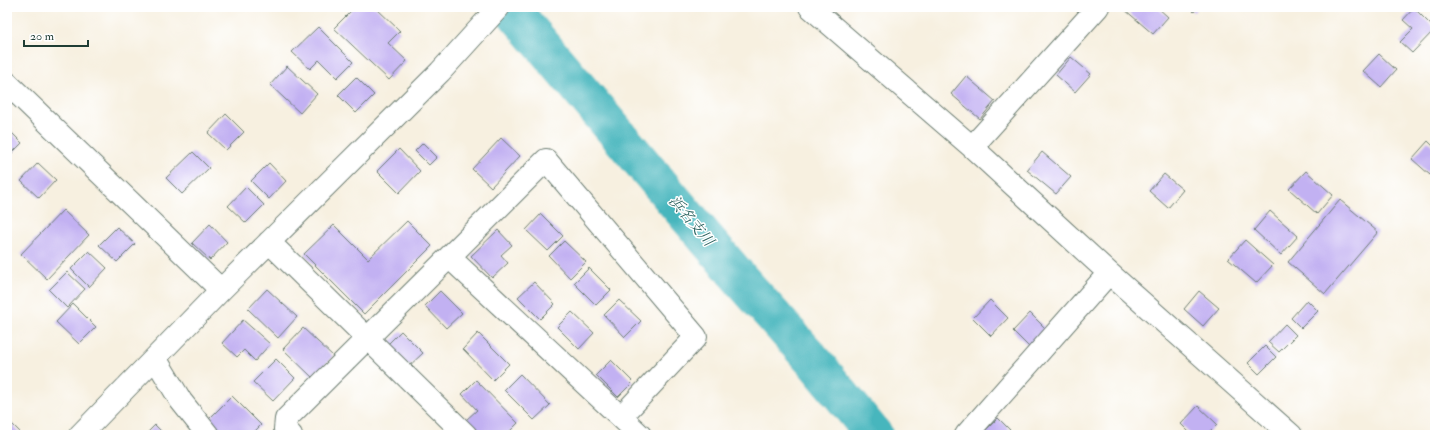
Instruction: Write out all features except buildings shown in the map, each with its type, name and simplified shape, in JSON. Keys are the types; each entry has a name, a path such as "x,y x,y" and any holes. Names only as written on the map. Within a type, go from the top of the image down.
{"street":[{"path":"810,7 972,147 1109,273 1291,435"},
{"path":"972,147 1098,7"},
{"path":"90,432 155,358 221,290 440,72 493,13"},
{"path":"7,83 221,290"},
{"path":"269,435 288,427 367,338 546,160 696,337 621,417"},
{"path":"269,242 466,435"},
{"path":"449,257 640,435"},
{"path":"966,435 1109,273"},
{"path":"155,358 181,401 208,435"}],"waterway":[{"name":"浜名支川","path":"510,7 742,281 816,364 874,435"}]}
